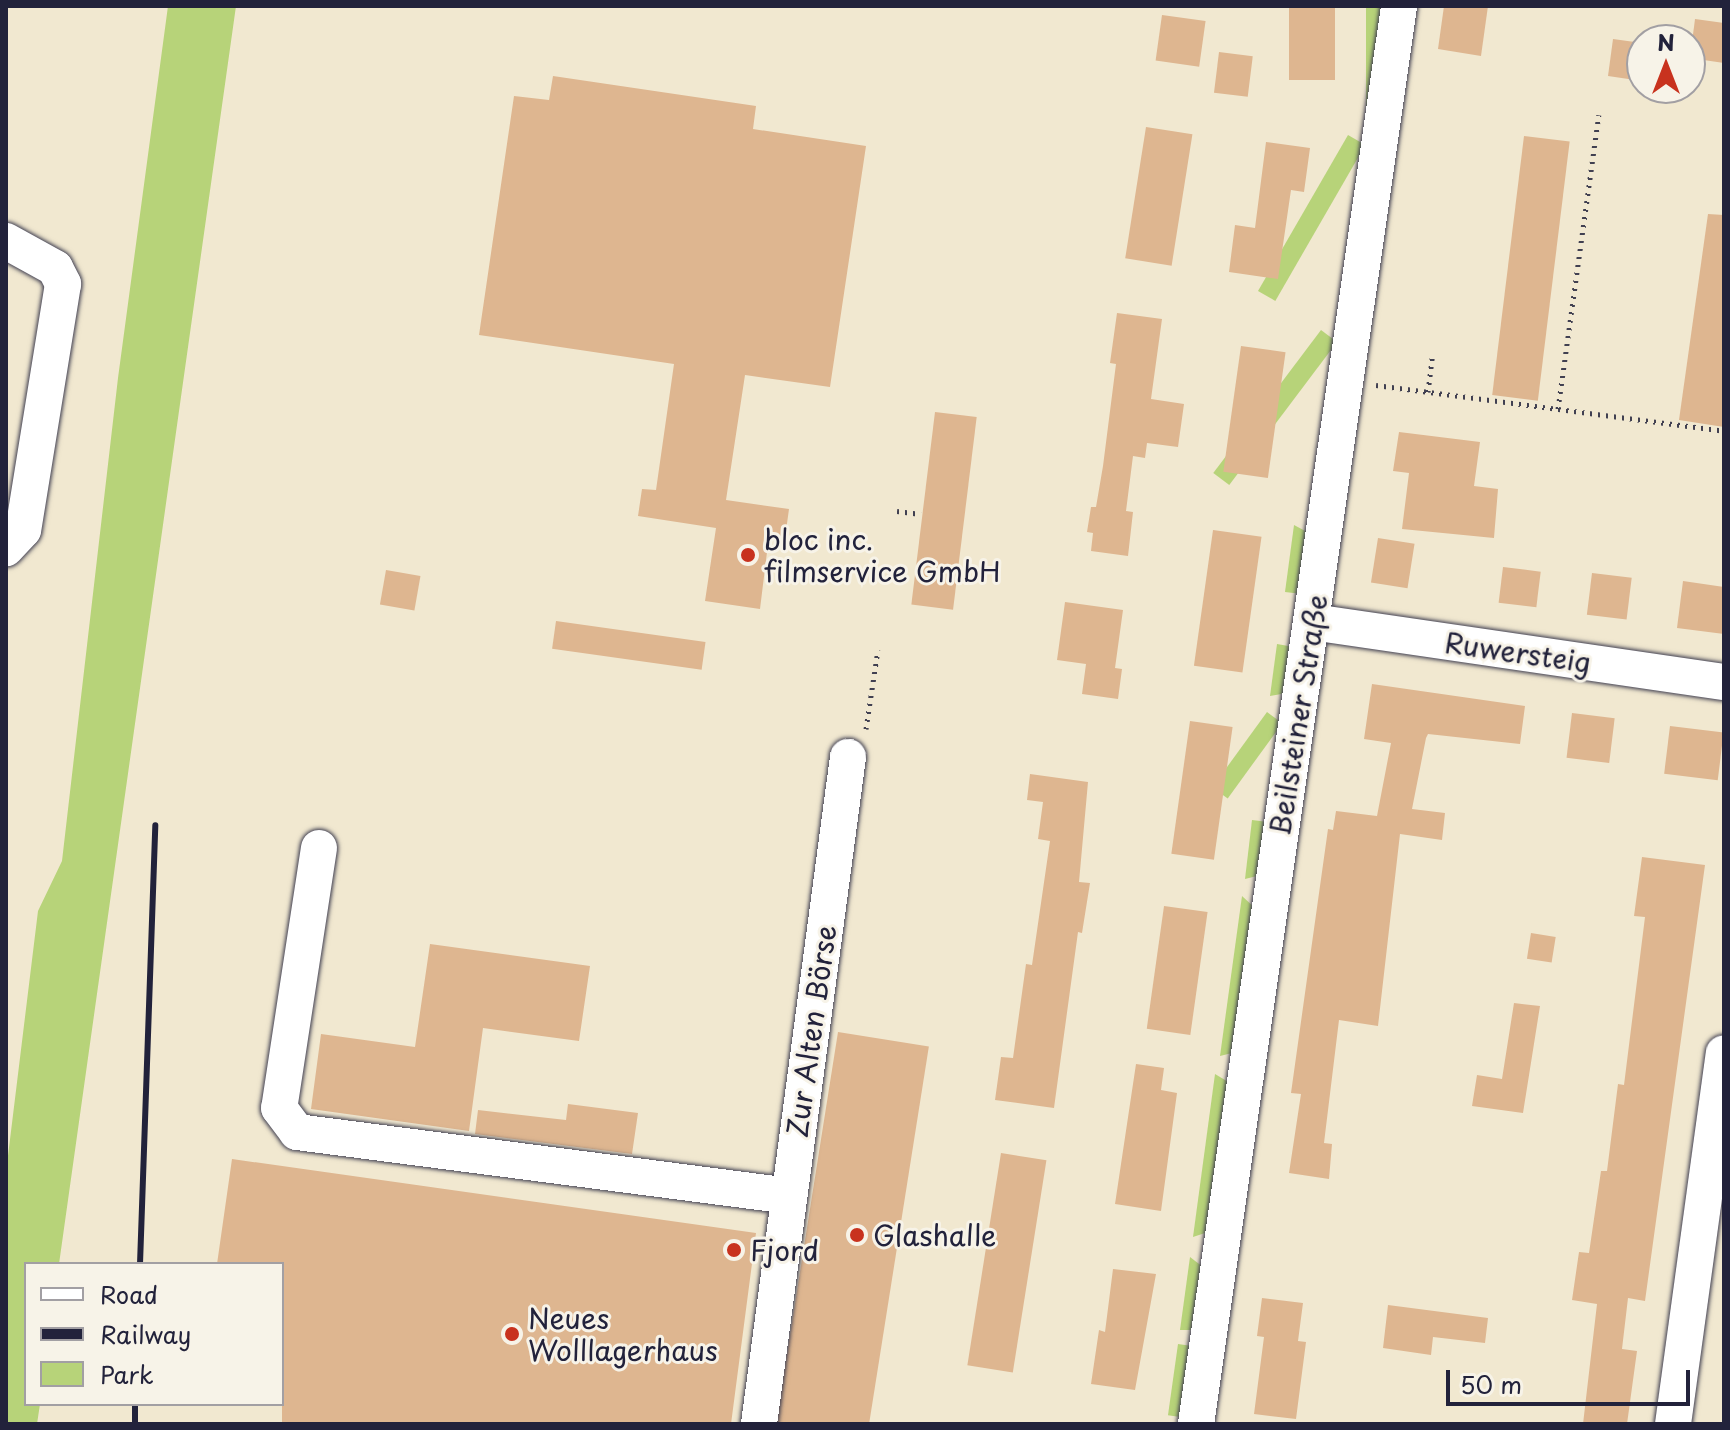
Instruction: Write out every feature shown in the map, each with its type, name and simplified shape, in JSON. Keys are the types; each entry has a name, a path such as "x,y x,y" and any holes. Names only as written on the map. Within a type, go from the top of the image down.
{"street":[{"name":"Beilsteiner Straße","path":"1196,1424 1348,381 1399,6"},
{"path":"6,241 55,268 63,284 23,530 6,548"},
{"name":"Ruwersteig","path":"1312,622 1724,682"},
{"name":"Zur Alten Börse","path":"759,1424 848,757"},
{"path":"319,848 279,1108 297,1132 789,1196"},
{"path":"1673,1424 1724,1053"}],"path":[{"path":"1558,409 1599,115"},
{"path":"1428,392 1433,353"},
{"path":"1348,381 1724,431"},
{"path":"897,511 921,514"},
{"path":"848,757 861,757 878,650"}],"green space":[{"path":"168,6 236,6 59,1262 24,1262 24,1406 40,1406 37,1424 6,1424 6,1172 38,911 62,861 118,378"},
{"path":"1366,6 1384,6 1384,119 1366,119"},
{"path":"1348,135 1365,145 1275,301 1258,291"},
{"path":"1321,330 1337,342 1229,485 1213,473"},
{"path":"1294,525 1309,533 1302,594 1285,592"},
{"path":"1277,644 1294,647 1287,693 1270,696"},
{"path":"1267,712 1282,723 1228,798 1212,787"},
{"path":"1252,820 1268,822 1261,875 1245,879"},
{"path":"1242,896 1255,908 1236,1052 1220,1056"},
{"path":"1215,1074 1230,1083 1208,1232 1193,1237"},
{"path":"1190,1257 1203,1267 1194,1330 1180,1330"},
{"path":"1178,1344 1192,1346 1182,1417 1168,1415"}],"building":[{"path":"1289,6 1335,6 1335,80 1289,80"},
{"path":"1444,6 1488,6 1481,56 1438,49"},
{"path":"1162,15 1206,21 1199,67 1156,61"},
{"path":"1695,19 1724,23 1724,63 1706,60 1706,24 1694,24"},
{"path":"1613,39 1626,41 1626,79 1608,76"},
{"path":"1219,52 1253,56 1248,97 1214,93"},
{"path":"553,76 756,106 753,129 866,146 830,387 745,375 726,500 789,509 785,538 769,536 760,609 705,601 716,528 638,516 642,489 656,490 674,364 479,335 514,96 549,100"},
{"path":"1146,127 1192,134 1172,266 1125,258"},
{"path":"1524,136 1570,142 1538,401 1492,395"},
{"path":"1266,142 1310,148 1304,192 1291,190 1278,279 1229,272 1235,225 1255,228"},
{"path":"1708,214 1724,215 1724,427 1679,420"},
{"path":"1117,313 1162,319 1151,399 1184,404 1178,447 1147,443 1145,458 1133,456 1126,511 1133,512 1128,556 1091,551 1093,533 1087,532 1091,507 1096,507 1103,466 1116,364 1110,363"},
{"path":"1241,346 1286,352 1268,478 1223,472"},
{"path":"935,412 977,417 953,610 911,605"},
{"path":"1399,432 1480,442 1474,486 1498,489 1494,538 1402,529 1409,473 1393,471"},
{"path":"1213,530 1262,537 1242,672 1194,666"},
{"path":"1378,538 1415,544 1408,588 1371,582"},
{"path":"1503,567 1541,572 1536,607 1499,603"},
{"path":"386,570 420,576 414,611 380,604"},
{"path":"1592,573 1632,578 1627,620 1587,615"},
{"path":"1683,581 1724,587 1724,634 1677,628"},
{"path":"1065,602 1123,610 1115,668 1122,669 1118,699 1082,694 1086,664 1057,660"},
{"path":"556,621 706,642 702,670 552,649"},
{"path":"1372,684 1525,706 1520,744 1428,734 1426,738 1412,809 1445,813 1442,840 1400,834 1378,1026 1339,1020 1324,1143 1332,1144 1329,1179 1289,1173 1301,1094 1291,1093 1328,829 1333,830 1336,811 1377,816 1391,743 1364,739"},
{"path":"1572,713 1615,718 1609,763 1567,758"},
{"path":"1190,721 1233,727 1214,860 1171,854"},
{"path":"1670,726 1724,733 1718,780 1664,774"},
{"path":"1030,774 1088,782 1079,882 1090,883 1082,933 1078,932 1054,1108 995,1100 1001,1057 1013,1058 1026,964 1032,965 1050,841 1038,839 1043,802 1027,800"},
{"path":"1642,857 1705,865 1645,1301 1628,1298 1622,1349 1637,1351 1627,1424 1583,1424 1597,1304 1572,1300 1579,1252 1589,1253 1601,1171 1607,1171 1618,1084 1624,1085 1645,917 1634,916"},
{"path":"1164,906 1208,912 1190,1035 1147,1029"},
{"path":"1531,933 1556,937 1552,963 1527,959"},
{"path":"430,944 590,966 579,1041 483,1028 469,1131 311,1109 321,1034 415,1047"},
{"path":"1514,1003 1540,1006 1523,1113 1472,1106 1477,1075 1502,1079"},
{"name":"Glashalle","path":"838,1032 929,1046 869,1424 776,1423"},
{"path":"1136,1064 1164,1068 1161,1090 1177,1093 1161,1211 1115,1204"},
{"path":"568,1104 638,1113 632,1154 475,1134 478,1110 566,1120"},
{"path":"1001,1153 1046,1160 1013,1373 967,1365"},
{"name":"Neues Wolllagerhaus","path":"232,1159 756,1233 731,1424 282,1424 284,1262 217,1262"},
{"path":"1113,1269 1156,1274 1135,1390 1091,1384 1099,1330 1105,1332"},
{"path":"1262,1298 1303,1303 1298,1341 1306,1342 1296,1419 1254,1414 1264,1337 1257,1336"},
{"path":"1388,1305 1488,1318 1485,1343 1433,1337 1431,1355 1383,1348"}],"railway":[{"path":"140,1262 155,825"},
{"path":"135,1406 135,1424"}],"place":[{"name":"bloc inc. filmservice GmbH","path":"748,555"},
{"name":"Glashalle","path":"857,1235"},
{"name":"Fjord","path":"734,1250"},
{"name":"Neues Wolllagerhaus","path":"512,1334"}]}
